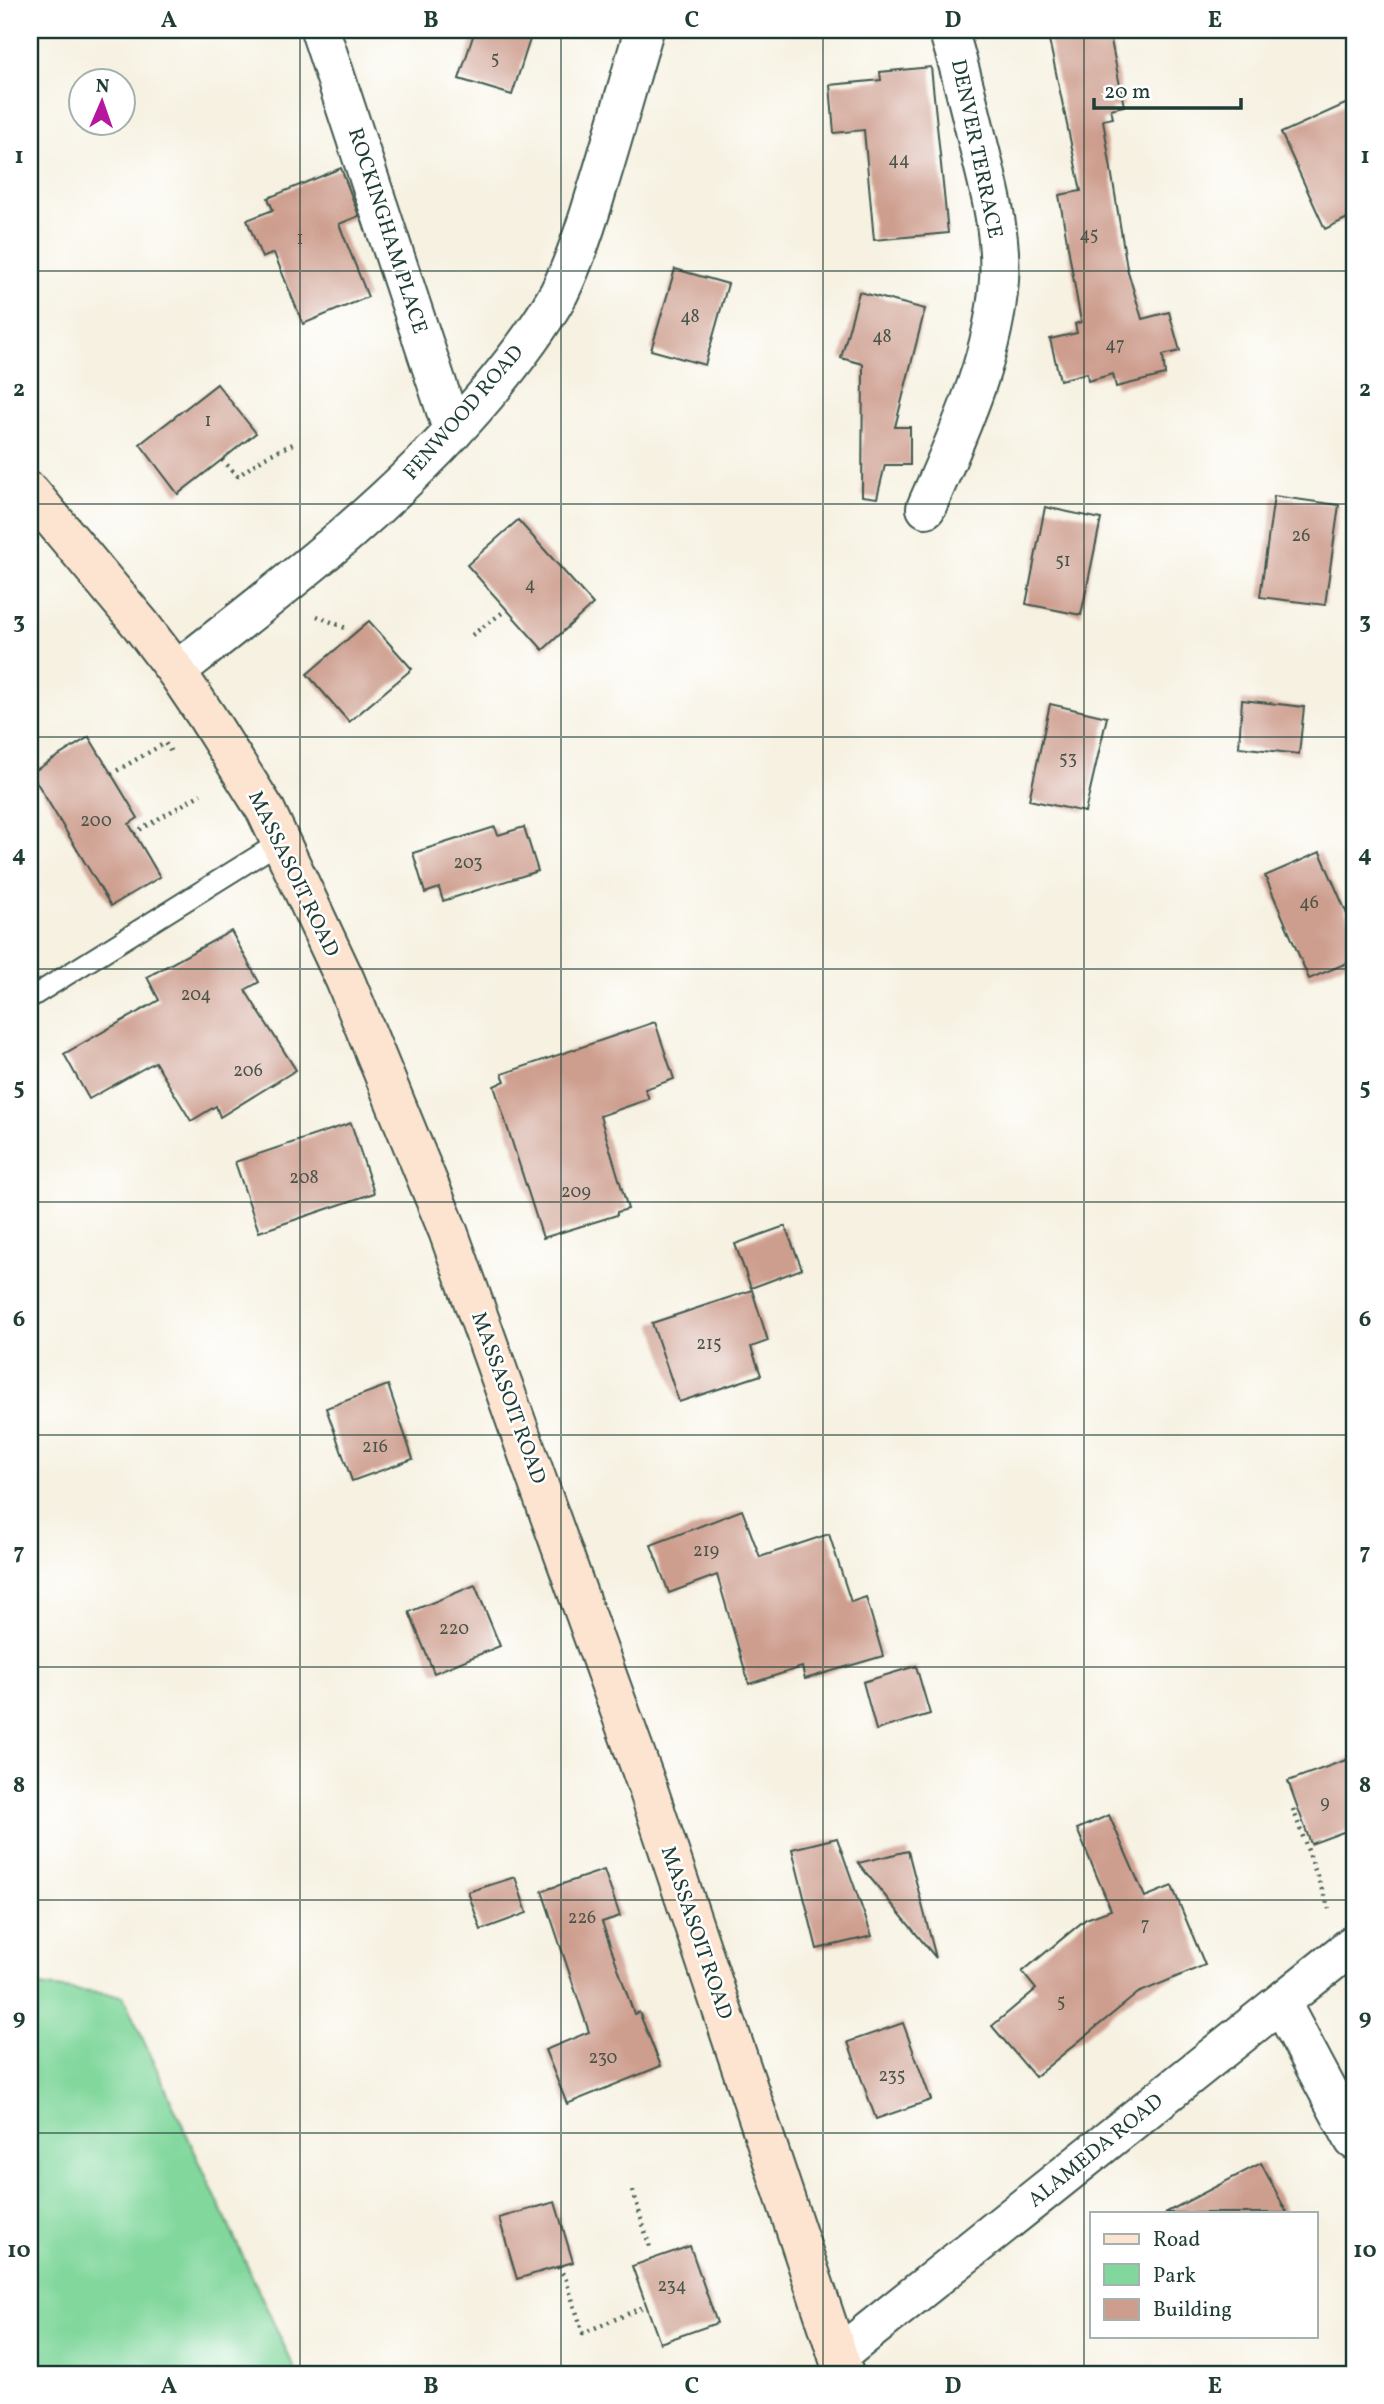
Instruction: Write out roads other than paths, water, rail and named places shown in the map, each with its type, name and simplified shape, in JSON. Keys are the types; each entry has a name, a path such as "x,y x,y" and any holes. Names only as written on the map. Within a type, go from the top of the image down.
{"main road":[{"name":"MASSASOIT ROAD","path":"30,492 176,671 266,811 345,980 447,1231 648,1789 841,2365"}],"street":[{"name":"ROCKINGHAM PLACE","path":"320,30 453,432"},
{"name":"FENWOOD ROAD","path":"176,671 298,577 395,491 453,432 532,336 559,293 578,250 644,30"},
{"name":"DENVER TERRACE","path":"926,508 973,393 993,318 999,279 996,224 977,136 948,30"},
{"name":"ALAMEDA ROAD","path":"841,2365 1349,1948"},
{"path":"1281,2003 1354,2140"}],"lane":[{"path":"30,998 280,842"}]}
